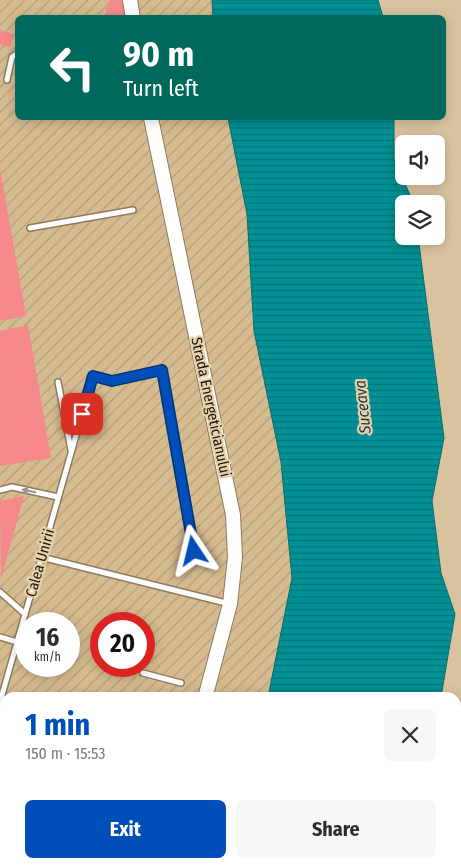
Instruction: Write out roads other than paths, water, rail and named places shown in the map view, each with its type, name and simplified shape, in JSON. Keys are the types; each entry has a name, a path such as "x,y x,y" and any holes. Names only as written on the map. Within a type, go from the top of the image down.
{"street":[{"path":"130,0 132,15"},
{"name":"Strada Energeticianului","path":"152,120 229,489 235,536 234,578 230,604 207,692"}],"lane":[{"path":"7,80 12,57 15,55"},
{"path":"30,228 133,210"},
{"name":"Calea Unirii","path":"26,612 93,376 112,381 162,370 194,551"},
{"path":"58,382 71,453"},
{"path":"0,490 12,487 58,497"},
{"path":"41,557 230,604"},
{"path":"0,592 23,612"},
{"path":"0,637 15,641"},
{"name":"Calea Unirii","path":"3,692 15,649"},
{"path":"155,676 181,683"}],"water":[{"path":"212,0 378,0 382,15 213,15"},
{"name":"Suceava","path":"228,120 394,120 395,185 406,185 410,195 395,195 395,245 419,245 444,438 432,501 441,573 455,614 442,692 269,692 292,578 281,462 254,331 247,214"}]}
